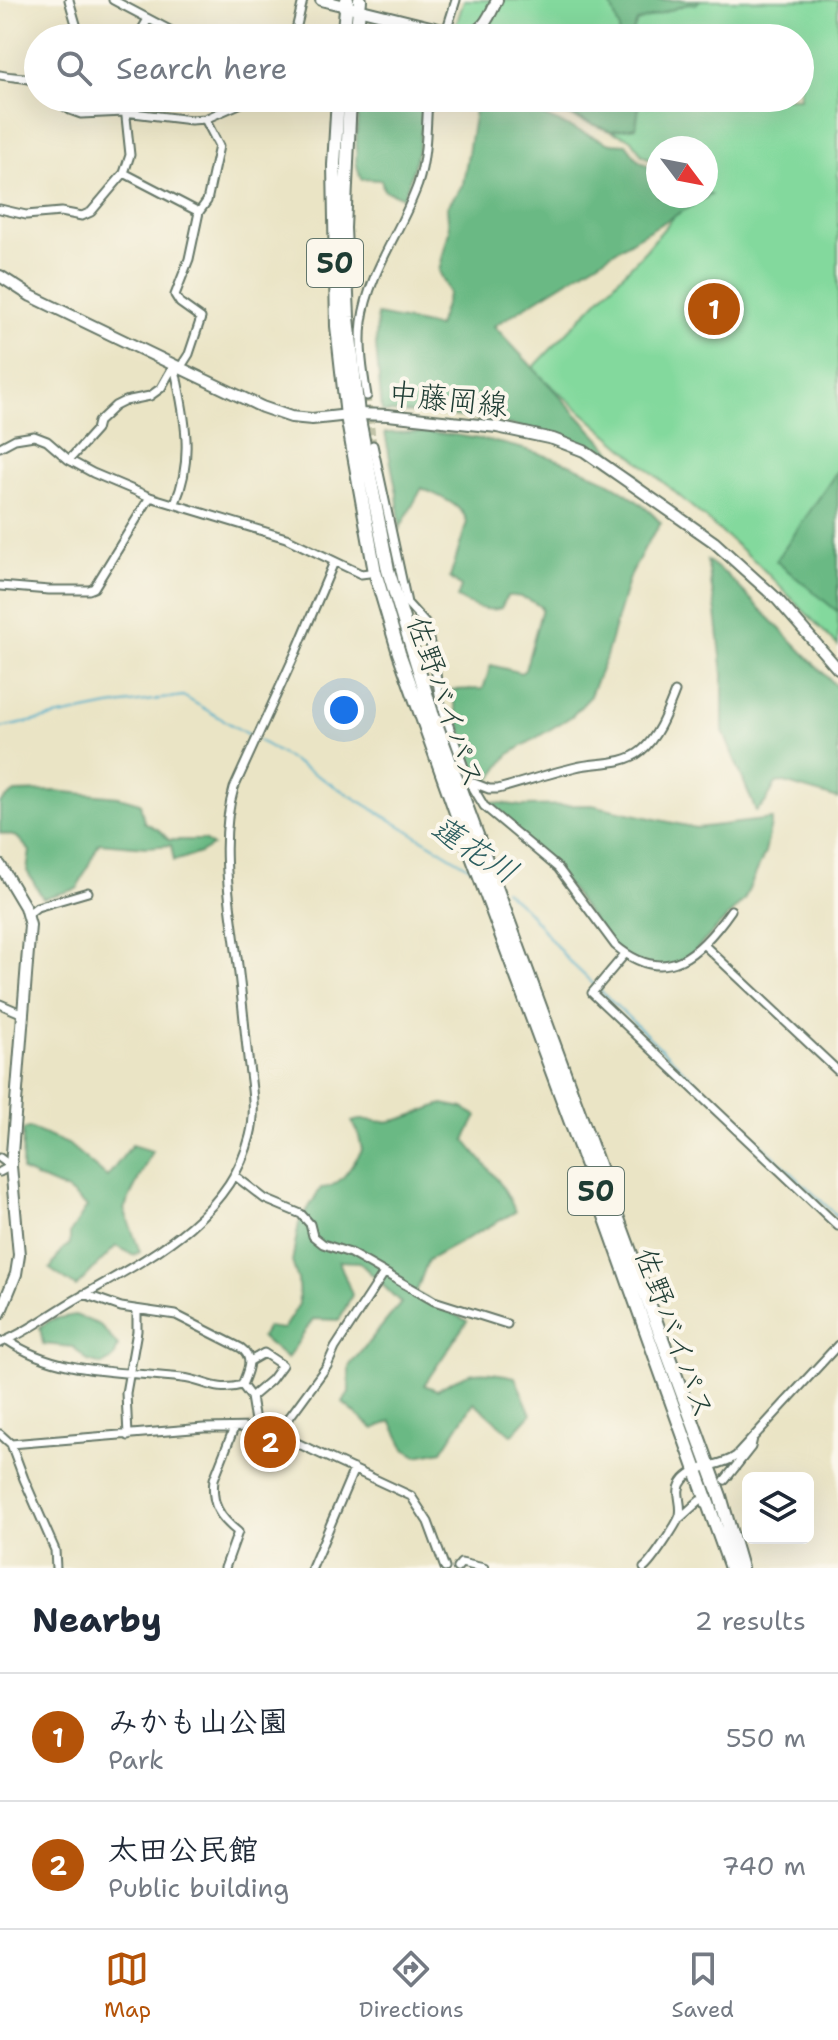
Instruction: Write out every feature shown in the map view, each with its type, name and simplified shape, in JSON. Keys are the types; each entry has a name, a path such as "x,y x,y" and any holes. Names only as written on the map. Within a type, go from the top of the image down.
{"highway":[{"path":"347,24 353,4"},
{"path":"353,4 355,24"},
{"name":"佐野バイパス","path":"338,112 334,228 337,326 352,415 387,570 399,653 463,832 741,1568"},
{"name":"佐野バイパス","path":"349,112 344,228 352,415"},
{"name":"佐野バイパス","path":"703,1467 731,1568"}],"main road":[{"path":"321,0 353,4 414,24"},
{"path":"483,24 497,0"},
{"name":"中藤岡線","path":"0,276 31,296 177,367 262,407 291,417 312,419 388,415 523,431 584,451 714,542 777,599 838,669"},
{"path":"0,865 28,914 30,925 11,1166 19,1255 16,1274 0,1313"}],"street":[{"path":"69,0 76,24"},
{"path":"113,0 158,24"},
{"path":"297,24 303,0"},
{"path":"448,24 456,0"},
{"path":"145,24 148,19"},
{"path":"0,75 24,78"},
{"path":"76,112 125,112 191,120 205,119 221,112"},
{"path":"0,209 26,215 61,212 82,216 91,212 124,173 130,155 125,112"},
{"path":"367,396 361,326 363,312 419,181 428,142 428,112"},
{"path":"69,460 96,430 98,422 115,406 150,396 161,388 189,354 201,318 180,303 175,295 189,259 199,212 207,201 219,146 205,119"},
{"path":"124,173 199,212"},
{"path":"175,503 183,478 187,437 177,367"},
{"path":"0,447 15,439 34,436 47,441 69,460 93,473 150,497 286,538 361,574 387,570"},
{"path":"373,445 387,570 407,603 425,623 440,701 469,781 484,806 558,868 625,954 656,965 671,966 704,945 731,910"},
{"path":"0,586 49,590 94,588 150,497"},
{"path":"4,1342 161,1249 189,1229 234,1175 250,1136 254,1094 233,927 226,826 234,788 334,562"},
{"path":"469,781 498,789 575,767 622,760 637,754 649,743 661,724 675,692"},
{"path":"28,914 37,907 88,892"},
{"path":"704,945 838,1071"},
{"path":"625,954 593,992 838,1226"},
{"path":"0,1004 23,1014"},
{"path":"0,1158 11,1166 0,1172"},
{"path":"234,1175 265,1199 301,1214 310,1224 313,1236 323,1244 350,1253 434,1301 507,1324"},
{"path":"278,1433 327,1366 335,1348 384,1273"},
{"path":"84,1294 137,1311 165,1313 190,1321 246,1351 250,1361 242,1385"},
{"path":"128,1436 129,1374 137,1331 137,1311"},
{"path":"4,1342 44,1358 79,1367 188,1379 216,1388 242,1385"},
{"path":"679,1518 677,1493 682,1482 703,1467 729,1461 838,1345"},
{"path":"250,1361 264,1353 282,1365 271,1380 251,1397"},
{"path":"242,1385 251,1397 256,1427"},
{"path":"11,1444 256,1427 278,1433 405,1491 417,1502 428,1522 445,1568"},
{"path":"225,1568 238,1532 220,1515 213,1487 234,1428"},
{"path":"0,1434 11,1444 55,1550 56,1568"},
{"path":"725,1480 751,1447 753,1436"},
{"path":"312,1568 354,1469"},
{"path":"644,1568 651,1563 679,1518 699,1501"},
{"path":"457,1568 467,1562 484,1568"}],"green space":[{"path":"464,0 838,0 838,646 757,563 532,369 646,250 681,208 718,208 718,136 646,136 646,157 632,139 561,112 814,112 814,24 456,24"},
{"path":"609,0 700,0 636,24 618,24"},
{"path":"358,112 423,112 418,149 403,198 384,190 381,180 361,179 356,162"},
{"path":"475,112 534,112 608,143 626,144 638,160 646,165 646,208 688,208 494,326 613,453 637,474 643,484 581,448 518,427 453,416 382,412 376,346 377,315 438,327 449,292 439,271 449,231 447,207 463,184"},
{"path":"563,112 638,112 636,127 610,131"},
{"path":"425,432 487,440 552,458 613,485 639,502 661,523 628,580 605,660 589,698 572,716 508,755 486,786 471,768 451,690 483,689 491,665 521,673 525,670 542,608 516,596 507,596 501,608 490,610 457,598 461,587 450,578 467,522 460,510 449,501 422,488 400,528 385,433"},
{"path":"838,470 838,612 776,561"},
{"path":"707,560 727,575 838,688 838,799 781,782 776,783 765,803 756,811 723,731 723,674"},
{"path":"54,791 119,797 140,803 144,822 169,840 204,840 212,846 174,861 171,845 147,847 99,843 77,889 43,898 27,871 30,851 17,837 0,833 0,803 15,792"},
{"path":"492,802 521,806 592,805 696,828 772,819 765,853 744,900 686,960 658,973 620,958 561,876 495,813"},
{"path":"443,1104 463,1108 477,1116 465,1140 500,1183 515,1212 428,1260 416,1293 467,1321 424,1385 437,1390 458,1378 483,1372 515,1377 531,1414 512,1435 474,1402 442,1451 417,1456 405,1449 391,1421 374,1429 343,1403 349,1392 349,1366 401,1303 359,1262 339,1261 352,1295 339,1320 313,1319 287,1359 261,1337 267,1327 283,1329 299,1304 298,1280 292,1262 299,1223 321,1188 340,1180 362,1150 352,1122 398,1120"},
{"path":"29,1128 68,1144 107,1177 132,1145 152,1151 124,1209 140,1252 134,1255 116,1246 76,1287 50,1269 70,1244 70,1233 87,1207 68,1191 22,1171 23,1130"},
{"path":"75,1315 100,1325 118,1346 114,1358 102,1365 88,1361 73,1347 43,1344 40,1327 53,1319"}],"waterway":[{"name":"蓮花川","path":"0,728 109,706 183,696 252,737"},
{"name":"蓮花川","path":"258,740 472,869"},
{"name":"蓮花川","path":"504,890 525,908 567,959 838,1217"}],"tunnel":[{"path":"367,396 373,445"}],"place":[{"name":"みかも山公園","path":"714,309"},
{"name":"太田公民館","path":"270,1442"}]}
